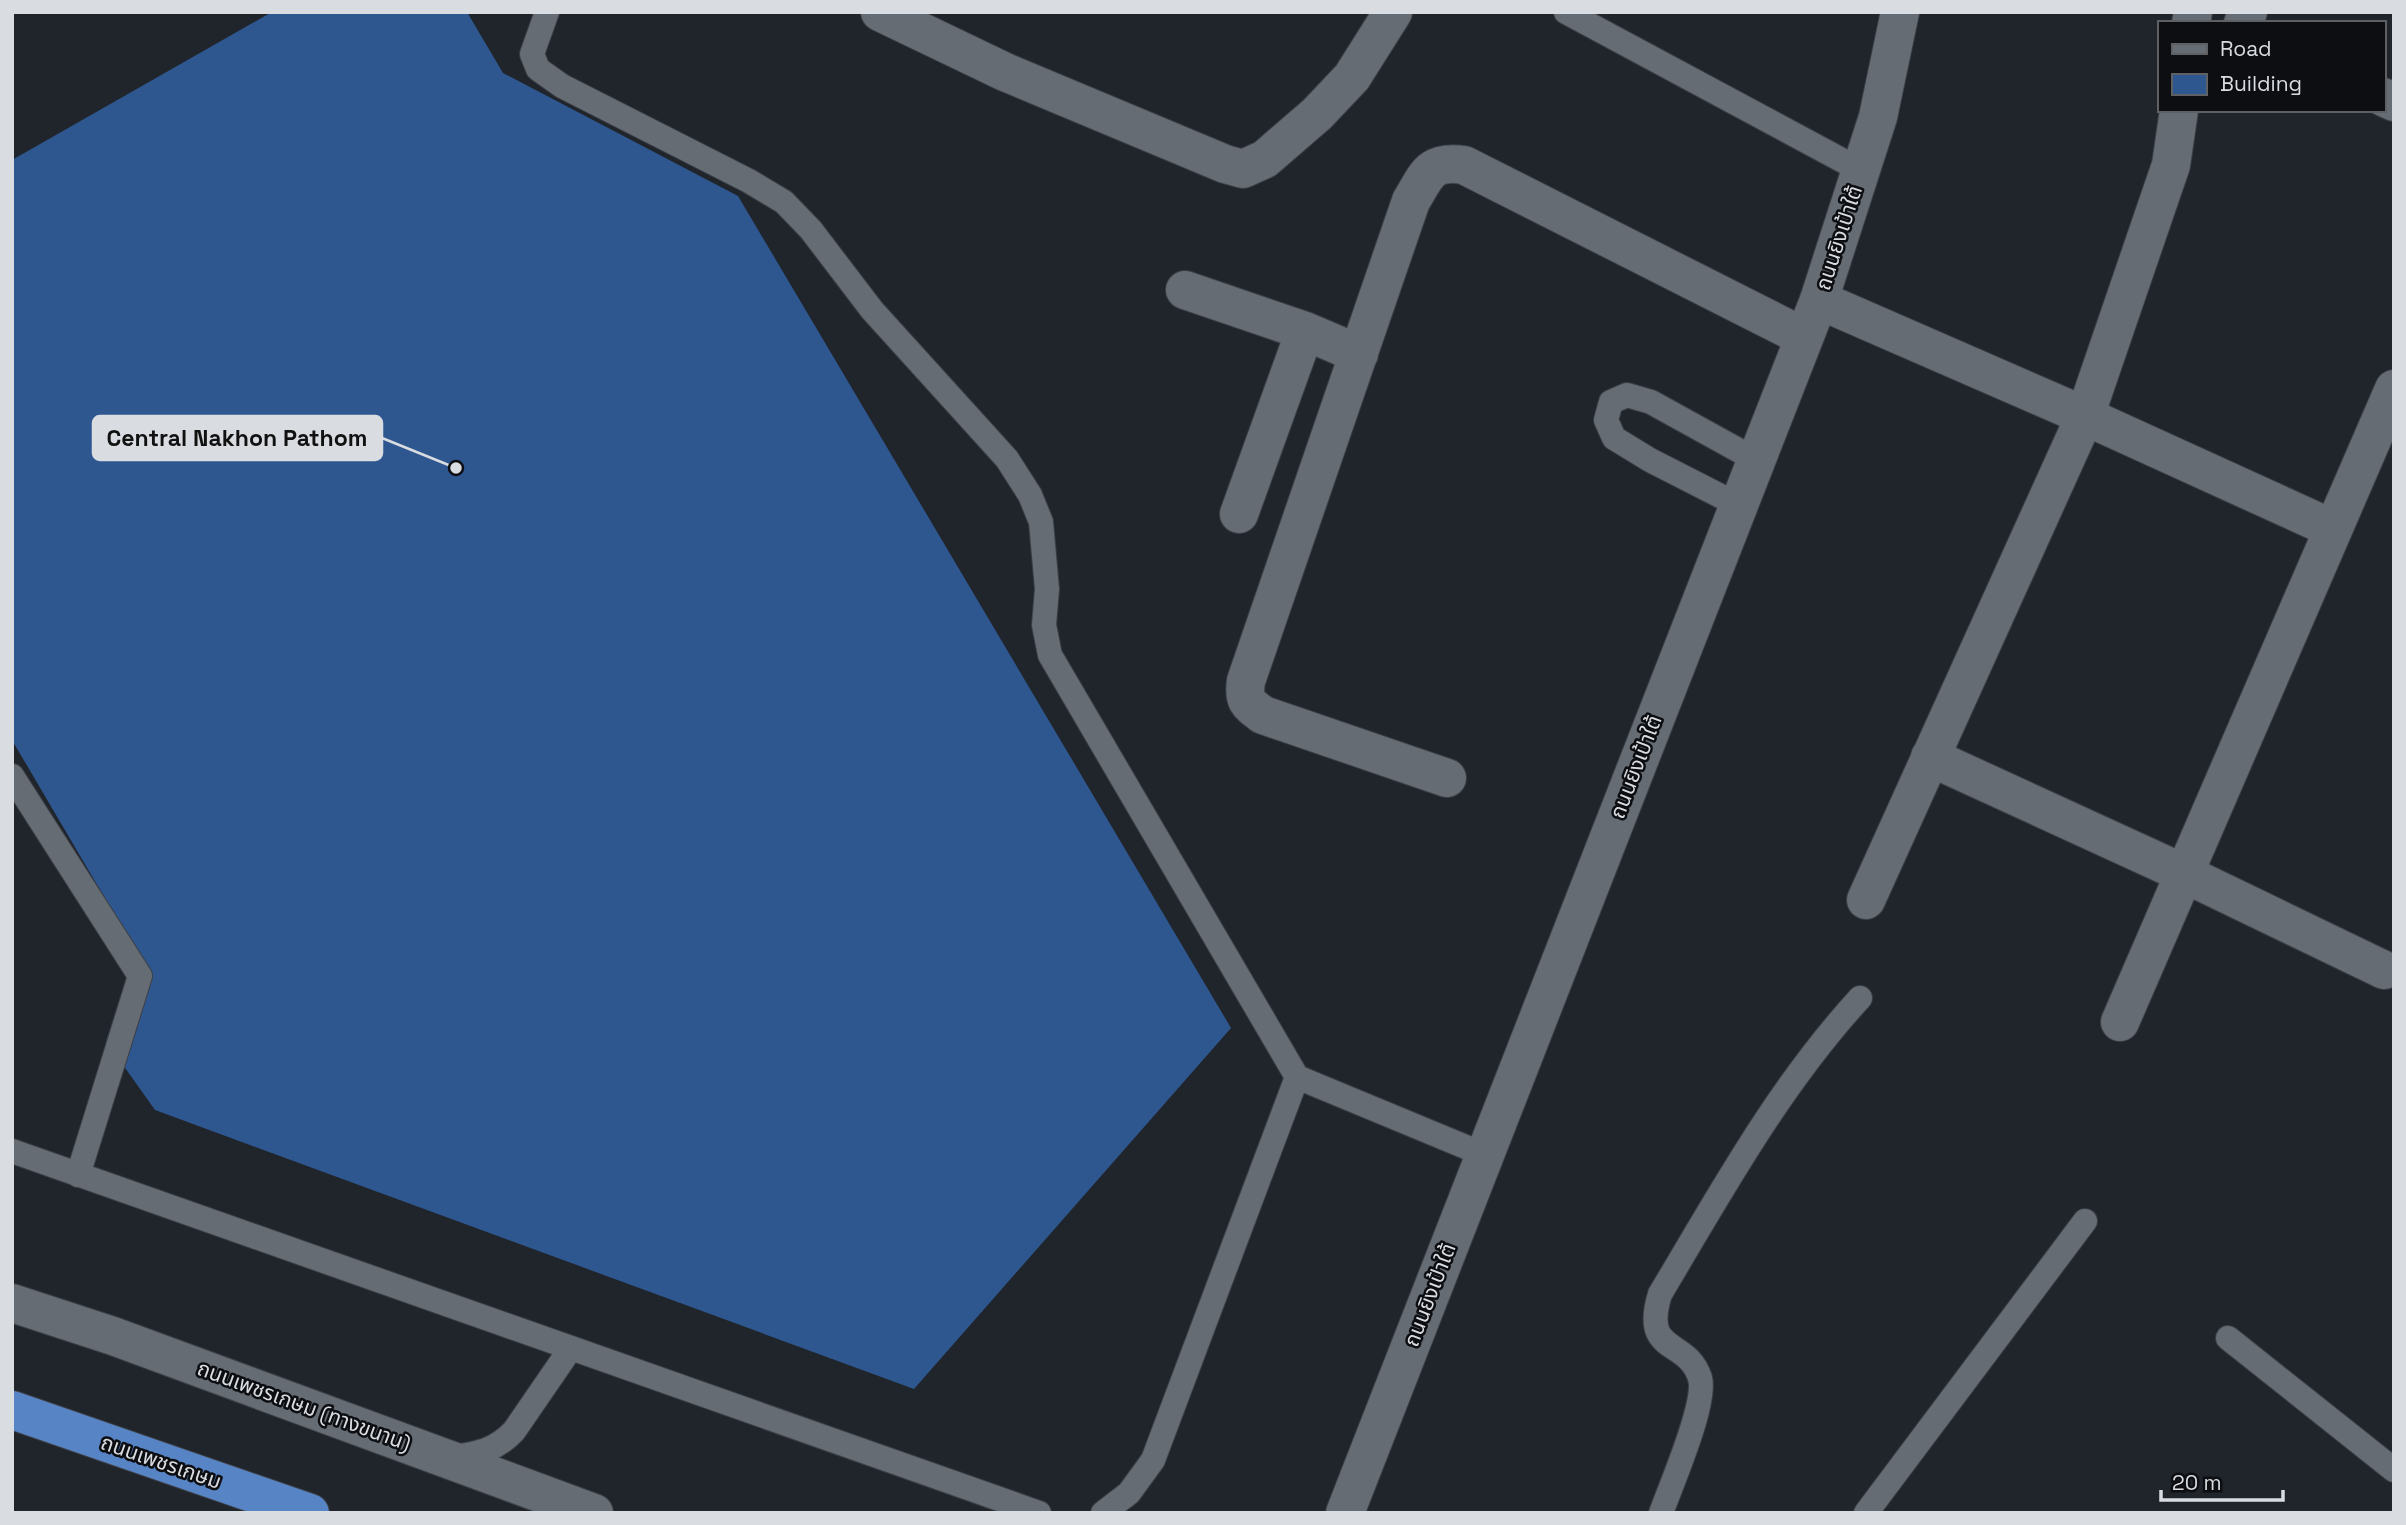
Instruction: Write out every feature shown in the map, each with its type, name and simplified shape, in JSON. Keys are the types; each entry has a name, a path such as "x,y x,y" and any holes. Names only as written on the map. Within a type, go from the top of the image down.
{"highway":[{"name":"ถนนเพชรเกษม","path":"12,1410 310,1513"}],"street":[{"path":"880,12 1005,72 1225,164 1243,169 1265,159 1317,114 1352,77 1393,12"},
{"name":"ถนนยิงเป้าใต้","path":"1345,1513 1819,300 1878,117 1900,12"},
{"path":"2171,165 2179,112"},
{"path":"1866,900 2085,416 2171,165 2198,112"},
{"path":"1447,778 1263,715 1247,704 1244,696 1246,681 1410,201 1430,170 1446,162 1464,165 1804,337"},
{"path":"1185,290 1305,331 1359,354"},
{"path":"1819,300 2085,416 2333,530"},
{"path":"1239,514 1305,331"},
{"path":"2120,1022 2394,389"},
{"path":"1930,757 2185,874 2384,970"},
{"name":"ถนนเพชรเกษม (ทางขนาน)","path":"12,1303 113,1336 594,1513"},
{"path":"445,1458 558,1513"}],"lane":[{"path":"547,12 532,54 538,69 562,86 749,181 784,202 811,230 887,327 1007,459 1030,495 1041,522 1047,589 1044,625 1050,655 1297,1077 1486,1155"},
{"path":"1566,12 1861,171"},
{"path":"1738,505 1650,460 1614,438 1606,420 1611,402 1627,395 1650,402 1756,460"},
{"path":"12,776 140,976 78,1175"},
{"path":"1661,1513 1696,1414 1700,1379 1691,1362 1662,1339 1654,1325 1660,1294 1754,1139 1789,1088 1860,998"},
{"path":"1103,1513 1129,1493 1153,1460 1297,1077"},
{"path":"12,1152 1039,1513"},
{"path":"1866,1513 2085,1221"},
{"path":"2228,1338 2394,1470"},
{"path":"445,1458 480,1453 503,1442 514,1431 572,1348"}],"building":[{"path":"272,12 467,12 503,73 738,196 1231,1028 914,1389 155,1110 106,1041 136,951 12,740 12,160"}],"place":[{"name":"Central Nakhon Pathom","path":"456,468"}]}
